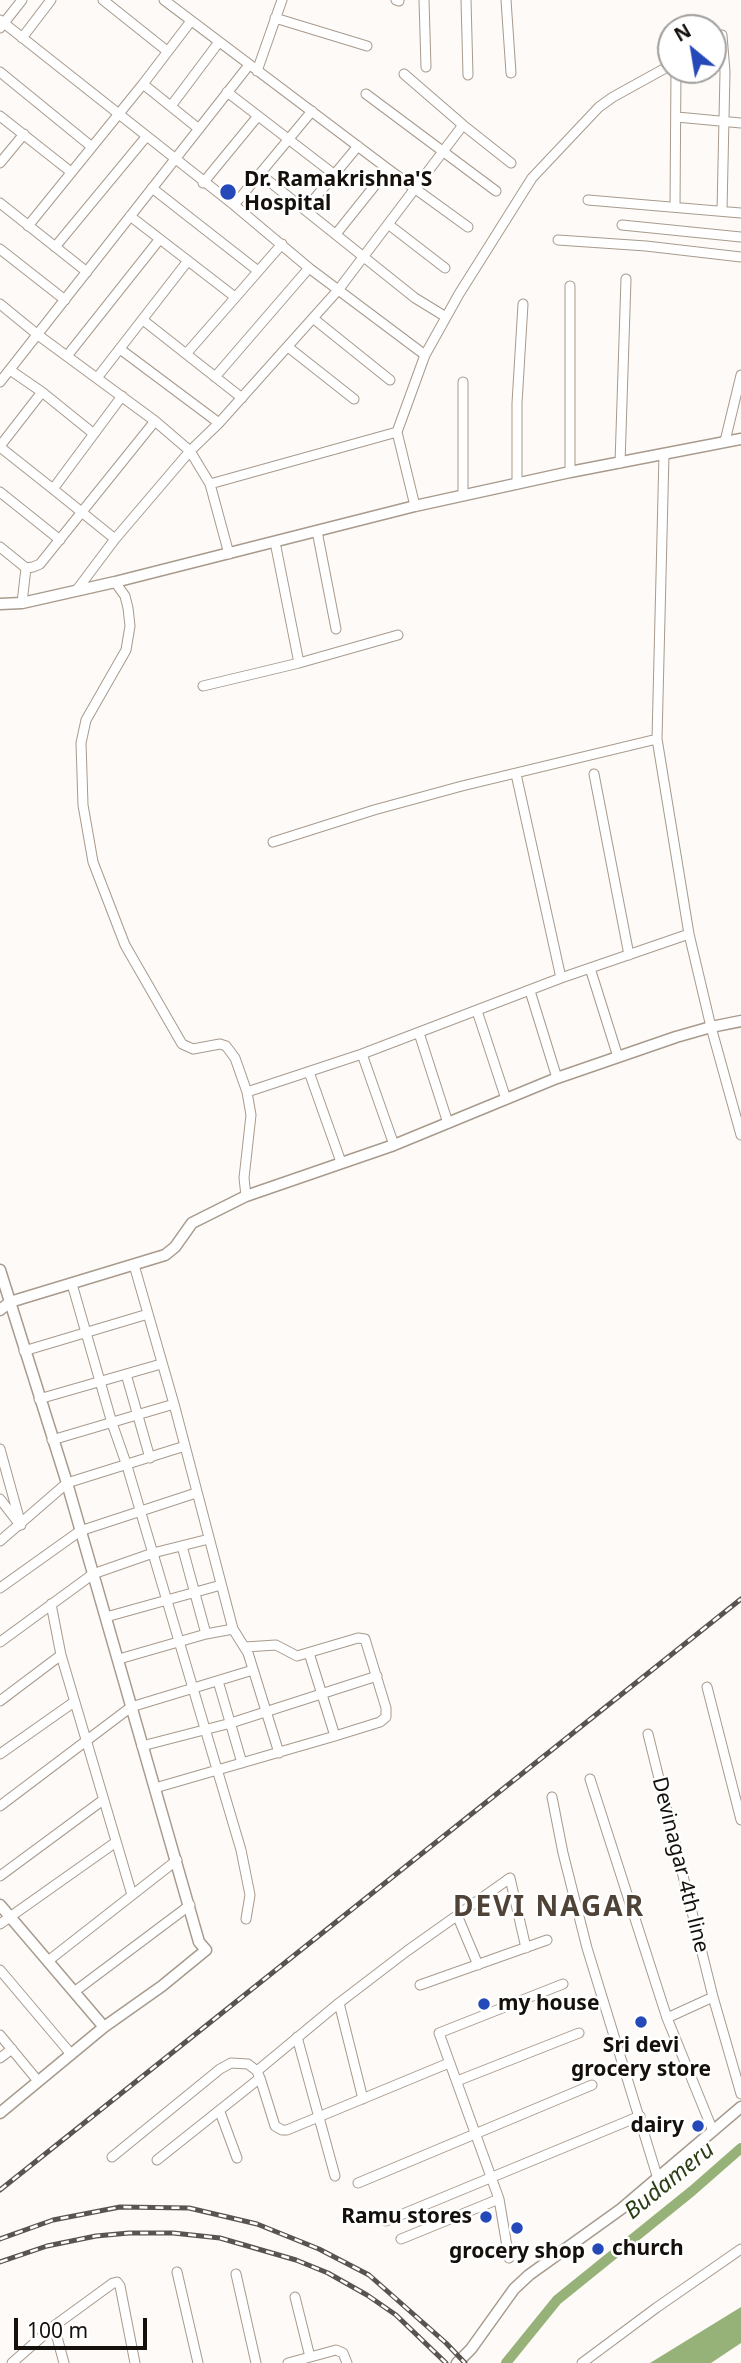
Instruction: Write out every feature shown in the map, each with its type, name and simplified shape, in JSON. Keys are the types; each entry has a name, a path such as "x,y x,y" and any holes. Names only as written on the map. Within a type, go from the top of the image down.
{"street":[{"path":"22,0 1,24 234,205 309,268 425,355"},
{"path":"22,38 51,0"},
{"path":"103,0 167,51"},
{"path":"164,0 468,227"},
{"path":"0,382 228,92 253,68 282,0"},
{"path":"424,0 426,67"},
{"path":"466,0 468,75"},
{"path":"506,0 511,74"},
{"path":"275,18 367,46"},
{"path":"28,226 191,21"},
{"path":"170,106 219,42"},
{"path":"0,72 92,147"},
{"path":"415,506 397,432 425,355 446,317 532,178 599,107 657,73"},
{"path":"404,74 512,163"},
{"path":"143,84 199,129"},
{"path":"675,207 676,84"},
{"path":"722,211 725,84"},
{"path":"228,92 335,175"},
{"path":"366,94 496,191"},
{"path":"234,205 312,111"},
{"path":"0,116 71,173"},
{"path":"203,183 258,116"},
{"path":"677,117 741,122"},
{"path":"76,591 114,539 190,451 219,424 339,289 463,125"},
{"path":"0,163 24,134"},
{"path":"55,247 146,137"},
{"path":"305,210 358,146"},
{"path":"336,234 388,169"},
{"path":"260,174 415,298 446,317"},
{"path":"152,188 258,271"},
{"path":"588,200 741,213"},
{"path":"0,203 87,272"},
{"path":"130,216 234,298"},
{"path":"388,224 445,268"},
{"path":"622,225 741,237"},
{"path":"67,356 159,240"},
{"path":"558,240 646,246 741,257"},
{"path":"186,354 282,244"},
{"path":"0,249 65,300"},
{"path":"97,378 187,262"},
{"path":"215,377 309,268"},
{"path":"620,463 626,279"},
{"path":"570,286 570,472"},
{"path":"517,484 517,403 523,304"},
{"path":"0,320 4,307 155,421 190,451 210,484 229,554"},
{"path":"314,319 390,380"},
{"path":"143,320 242,398"},
{"path":"288,347 354,399"},
{"path":"120,349 219,424"},
{"path":"10,370 94,434"},
{"path":"724,441 741,375"},
{"path":"463,382 463,495"},
{"path":"42,392 0,446 114,539"},
{"path":"53,489 122,396"},
{"path":"2,552 26,568 40,564 155,421"},
{"path":"210,484 397,432"},
{"path":"0,604 22,603 115,582 463,495 741,439"},
{"path":"664,454 657,739 689,934 741,1135"},
{"path":"0,492 60,540"},
{"path":"317,531 336,629"},
{"path":"275,542 299,663"},
{"path":"22,603 26,568"},
{"path":"115,582 125,596 131,626 126,650 86,720 81,743 83,804 93,862 125,945 182,1044 193,1049 220,1044 226,1046 235,1058 247,1092 251,1129 244,1178 246,1196"},
{"path":"203,686 398,635"},
{"path":"272,842 374,810 657,739"},
{"path":"516,774 561,978"},
{"path":"594,774 629,955"},
{"path":"247,1092 362,1054 561,978 689,934"},
{"path":"590,968 618,1058"},
{"path":"530,991 557,1078"},
{"path":"477,1011 506,1099"},
{"path":"0,1310 10,1302 164,1255 175,1247 181,1234 192,1223 246,1196 394,1145 557,1078 711,1027 741,1021"},
{"path":"419,1033 449,1123"},
{"path":"362,1054 394,1145"},
{"path":"309,1072 341,1162"},
{"path":"134,1265 174,1404 233,1629 245,1647 279,1753"},
{"path":"0,1270 67,1483 199,1942 206,1950 162,1986 104,2027 0,2112"},
{"path":"72,1284 241,1850 249,1888 246,1919"},
{"path":"24,1351 148,1314"},
{"path":"39,1399 162,1364"},
{"path":"126,1374 150,1458"},
{"path":"52,1440 174,1404"},
{"path":"0,1541 67,1483 185,1446"},
{"path":"0,1449 20,1525"},
{"path":"0,1588 80,1531 196,1493"},
{"path":"0,1499 20,1525"},
{"path":"0,1642 93,1574 153,1553 209,1539"},
{"path":"182,1546 206,1634"},
{"path":"106,1617 221,1585"},
{"path":"51,1604 74,1702 132,1895"},
{"path":"119,1659 233,1629"},
{"path":"155,1788 335,1736 380,1722 386,1717 386,1708 367,1643 362,1638 297,1656 276,1646 245,1647"},
{"path":"309,1653 335,1736"},
{"path":"0,1701 61,1655"},
{"path":"0,1806 131,1707 253,1670"},
{"path":"142,1746 231,1723 377,1676"},
{"path":"218,1681 242,1763"},
{"path":"707,1687 741,1821"},
{"path":"0,1754 74,1702"},
{"name":"Devinagar 4th line","path":"648,1734 713,1997 741,2094"},
{"path":"590,1779 667,2018 713,2131"},
{"path":"552,1797 587,1948 658,2179"},
{"path":"0,1877 103,1800"},
{"path":"0,1924 116,1842"},
{"path":"48,1961 177,1860"},
{"path":"156,2160 220,2112 298,2037 339,2003 510,1878 526,1948"},
{"path":"0,1905 104,2027"},
{"path":"74,1992 190,1905"},
{"path":"457,1915 478,1965"},
{"path":"420,1985 547,1940"},
{"path":"0,1969 71,2054"},
{"path":"509,2258 499,2199 439,2033 562,1984"},
{"path":"667,2018 713,1997"},
{"path":"339,2003 363,2099"},
{"path":"457,2081 579,2033"},
{"path":"0,2035 38,2081"},
{"path":"298,2037 335,2176"},
{"path":"0,2059 12,2049"},
{"path":"112,2157 219,2069 238,2062 248,2064 259,2075 275,2126 287,2130 449,2063"},
{"path":"358,2183 592,2085"},
{"path":"457,2363 471,2349 514,2289 591,2233 741,2107"},
{"path":"220,2112 237,2158"},
{"path":"386,2221 640,2116"},
{"path":"401,2239 499,2199"},
{"path":"582,2363 741,2249"},
{"path":"177,2272 198,2363"},
{"path":"236,2274 256,2363"},
{"path":"12,2363 54,2326 117,2282 135,2363"},
{"path":"295,2297 310,2357"},
{"path":"54,2326 64,2363"},
{"path":"288,2363 340,2350 347,2363"}],"shaded area":[{"path":"741,2307 741,2343 711,2363 650,2363"}],"waterway":[{"name":"Budameru","path":"506,2363 557,2300 741,2148"}],"railway":[{"path":"0,2190 741,1599"},
{"path":"0,2239 53,2220 120,2207 189,2208 257,2224 319,2249 369,2275 465,2363"},
{"path":"0,2262 47,2246 96,2236 173,2233 220,2238 296,2260 328,2273 396,2315 446,2363"}],"place":[{"name":"Dr. Ramakrishna'S Hospital","path":"228,192"},
{"name":"my house","path":"484,2004"},
{"name":"Sri devi grocery store","path":"641,2022"},
{"name":"dairy","path":"698,2126"},
{"name":"Ramu stores","path":"486,2217"},
{"name":"grocery shop","path":"517,2228"},
{"name":"church","path":"598,2249"}],"district":[{"name":"DEVI NAGAR","path":"549,1908"}]}
